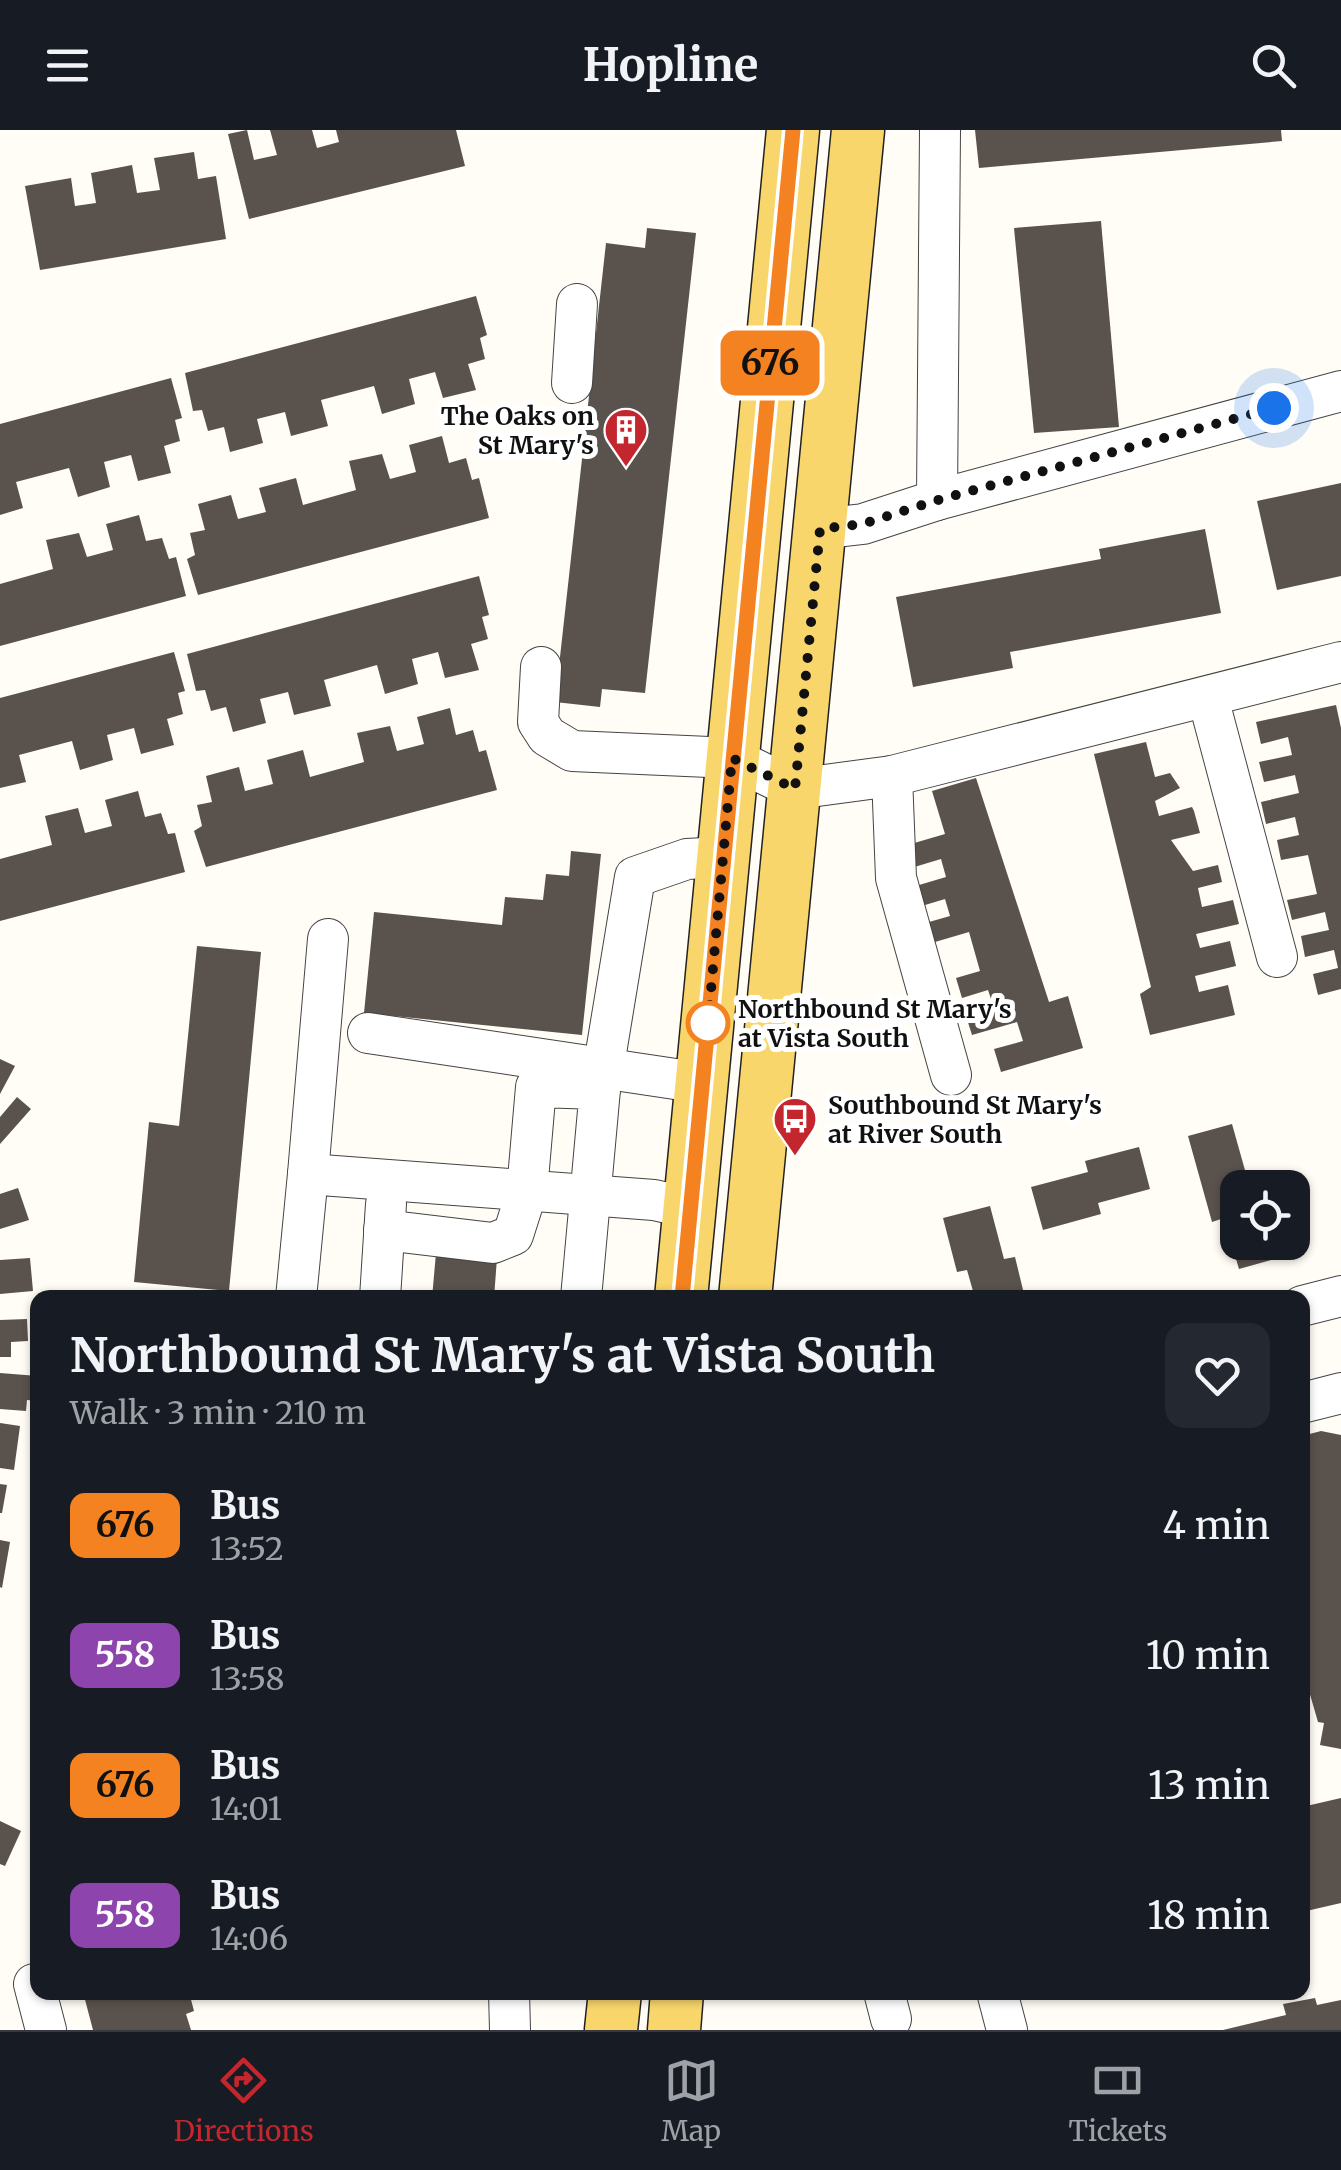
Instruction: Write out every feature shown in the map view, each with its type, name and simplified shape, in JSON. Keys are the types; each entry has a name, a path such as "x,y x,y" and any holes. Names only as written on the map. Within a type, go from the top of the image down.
{"main road":[{"path":"683,1290 793,130"},
{"path":"746,1285 858,130"},
{"path":"690,1208 746,1285"},
{"path":"611,2030 613,2000"},
{"path":"674,2030 677,2000"}],"lane":[{"path":"938,500 940,130"},
{"path":"572,383 577,304"},
{"path":"820,529 863,524 938,500 1341,391"},
{"path":"541,667 538,722 547,736 572,750 732,758 795,789 892,776 1341,662"},
{"path":"1208,698 1277,957"},
{"path":"892,776 896,878 951,1074"},
{"path":"582,1290 602,1078 635,876 686,859 723,856"},
{"path":"297,1290 328,939"},
{"path":"368,1032 602,1078 702,1083"},
{"path":"384,1230 494,1243 513,1235 527,1190 536,1086 602,1078"},
{"path":"308,1174 591,1195 690,1208"},
{"path":"380,1290 388,1180"},
{"path":"1310,1304 1341,1296"},
{"path":"1310,1401 1341,1393"},
{"path":"38,2000 46,2030"},
{"path":"509,2000 510,2030"},
{"path":"999,2000 1007,2030"}],"building":[{"path":"247,130 254,160 277,155 270,130 312,130 317,148 339,142 336,130 456,130 465,166 249,219 228,134"},
{"path":"975,130 1281,130 1282,141 979,168"},
{"path":"194,152 198,179 216,176 226,239 40,270 25,186 71,178 75,206 96,203 91,173 132,165 137,193 160,190 154,158"},
{"path":"1101,221 1119,427 1034,433 1014,228"},
{"name":"The Oaks on St Mary's","path":"647,228 696,233 645,693 602,689 600,707 555,702 606,243 645,248"},
{"path":"476,296 487,335 480,338 485,359 468,364 476,390 443,398 435,372 409,379 415,404 382,414 374,386 321,400 328,426 291,436 285,412 257,419 263,443 230,452 224,427 208,431 202,410 193,411 185,373"},
{"path":"171,378 182,418 175,420 180,441 164,446 171,473 138,481 131,455 104,462 110,487 78,497 69,468 16,482 23,508 0,515 0,424"},
{"path":"442,436 449,463 466,458 472,480 479,478 489,518 198,595 187,559 195,555 190,533 205,530 198,504 231,495 238,519 266,512 259,488 296,478 303,505 356,490 349,461 382,454 390,479 416,472 409,445"},
{"path":"1341,483 1341,576 1277,590 1257,501"},
{"path":"139,515 146,541 162,538 169,559 176,557 186,596 0,646 0,584 53,569 46,540 79,533 87,557 113,550 106,524"},
{"path":"1205,529 1221,613 1010,652 1013,668 913,687 896,597 1101,559 1099,549"},
{"path":"479,576 489,615 482,617 488,639 471,644 479,670 445,678 438,652 412,659 418,684 385,694 377,665 324,680 331,706 294,715 288,692 260,699 266,723 233,732 226,707 211,711 205,690 196,691 187,654"},
{"path":"174,652 185,691 178,693 183,714 167,719 174,745 141,754 134,728 107,735 113,760 80,770 72,741 19,755 26,782 0,788 0,698"},
{"path":"1336,705 1341,728 1341,989 1318,995 1313,974 1338,968 1334,950 1305,957 1301,936 1329,930 1325,912 1292,920 1287,900 1317,894 1308,855 1281,860 1277,840 1299,835 1295,817 1266,824 1261,802 1299,793 1295,775 1264,782 1259,762 1292,755 1288,737 1261,744 1256,722"},
{"path":"450,708 456,735 473,730 479,752 486,750 497,790 206,867 194,831 202,826 197,805 212,802 206,776 239,767 245,791 273,784 267,760 303,750 310,777 364,762 357,733 390,726 397,751 424,744 417,717"},
{"path":"1146,742 1155,777 1170,773 1180,788 1155,801 1159,816 1192,807 1200,833 1171,840 1193,871 1218,865 1222,882 1198,888 1202,907 1233,900 1239,924 1196,934 1200,948 1230,941 1236,966 1195,976 1199,992 1228,985 1235,1015 1150,1035 1140,994 1151,987 1094,754"},
{"path":"976,778 1049,1002 1068,996 1083,1048 1001,1072 994,1049 1023,1041 1017,1022 972,1035 966,1016 994,1008 988,990 962,998 956,978 980,971 969,932 935,942 929,922 950,916 945,899 915,908 909,888 946,877 941,859 911,868 904,846 945,834 932,791"},
{"path":"138,791 145,817 161,813 168,834 175,833 185,872 0,921 0,859 52,845 45,816 78,808 85,833 112,826 105,800"},
{"path":"571,851 601,854 582,1035 364,1013 374,912 502,925 505,897 543,900 546,874 569,876"},
{"path":"197,946 261,952 229,1290 134,1282 149,1122 179,1126"},
{"path":"0,1059 15,1066 0,1094"},
{"path":"17,1097 31,1109 0,1144 0,1117"},
{"path":"1232,1124 1245,1170 1220,1170 1220,1219 1212,1222 1188,1136"},
{"path":"1139,1147 1150,1189 1098,1203 1101,1214 1043,1230 1031,1187 1088,1172 1085,1161"},
{"path":"18,1188 29,1220 0,1229 0,1194"},
{"path":"990,1206 1004,1259 1015,1257 1023,1290 973,1290 967,1270 957,1272 943,1218"},
{"path":"436,1253 497,1258 495,1290 433,1290"},
{"path":"30,1258 33,1290 0,1294 0,1260"},
{"path":"1236,1260 1271,1260 1239,1269"},
{"path":"27,1319 28,1341 11,1342 11,1357 0,1357 0,1320"},
{"path":"0,1373 30,1375 26,1411 0,1409"},
{"path":"0,1423 20,1426 14,1470 0,1468"},
{"path":"1321,1431 1341,1435 1341,1749 1320,1745 1324,1723 1318,1722 1310,1694 1310,1434"},
{"path":"0,1484 7,1485 2,1513 0,1513"},
{"path":"0,1540 10,1542 2,1588 0,1587"},
{"path":"1341,1798 1341,1903 1310,1910 1310,1805"},
{"path":"0,1821 21,1831 5,1866 0,1864"},
{"path":"1315,1998 1317,2005 1341,2000 1341,2030 1223,2030 1286,2015 1283,2004"},
{"path":"85,2000 191,2000 194,2011 186,2014 191,2030 93,2030"}],"bus line":[{"name":"676","path":"683,1290 793,130"}],"place":[{"name":"The Oaks on St Mary's","path":"626,468"},
{"name":"Northbound St Mary's at Vista South","path":"708,1023"},
{"name":"Southbound St Mary's at River South","path":"795,1157"}],"route":[{"path":"708,1023 732,758 795,789 820,529 863,524 1274,408"}]}
